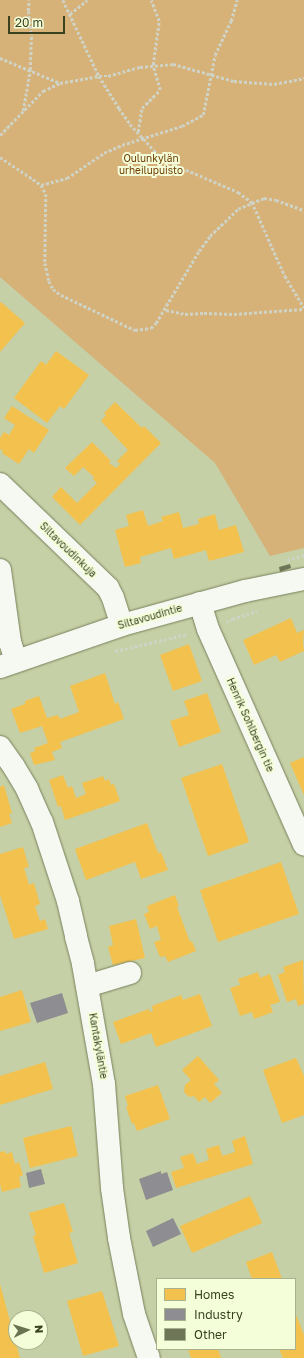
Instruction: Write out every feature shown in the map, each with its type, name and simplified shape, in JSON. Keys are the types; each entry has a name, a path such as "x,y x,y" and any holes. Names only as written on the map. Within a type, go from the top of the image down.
{"street":[{"name":"Siltavoudinkuja","path":"0,484 108,588 122,625"},
{"path":"0,570 10,642 8,664"},
{"name":"Siltavoudintie","path":"8,664 122,625 200,603 304,579"},
{"name":"Henrik Sohlbergin tie","path":"200,603 208,630 304,845"},
{"name":"Kantakyläntie","path":"0,747 27,789 42,822 68,901 87,986 104,1084 112,1188 119,1238 134,1314 149,1358"},
{"path":"87,986 130,973"}],"path":[{"path":"23,112 30,70 31,34 28,11 29,0"},
{"path":"62,0 99,76 119,108 162,160 238,192 252,202 285,276 304,309 234,314 185,314 166,310"},
{"path":"70,14 87,0"},
{"path":"138,132 142,108 160,90 153,66 159,21 151,0"},
{"path":"41,185 67,178 104,153 122,145 145,139 182,126 204,114 216,55 231,21 236,0"},
{"path":"0,58 60,83"},
{"path":"0,135 43,91 60,83 99,76 108,76 140,67 173,64 234,81 274,84 304,78"},
{"path":"0,157 41,185 46,194 46,272 53,289 61,295 135,330 151,328 166,310 199,251 210,236 238,209 264,198 276,200 304,210"},
{"path":"111,652 169,637 195,634 221,626 232,619 261,610"}],"green space":[{"name":"Oulunkylän urheilupuisto","path":"0,0 304,0 304,548 270,556 215,463 0,277"}],"building: Homes":[{"path":"1,302 25,323 0,352 0,303"},
{"path":"56,351 89,375 64,409 60,406 47,423 14,398 41,361 46,365"},
{"path":"115,402 142,428 144,426 161,443 80,525 52,497 61,487 77,503 97,483 93,479 94,477 83,467 74,476 65,468 92,442 111,461 109,463 116,468 120,464 117,461 128,450 101,421 106,415 104,413"},
{"path":"12,406 49,430 34,453 29,449 19,464 2,453 3,451 0,449 0,438 4,432 9,435 15,425 4,418"},
{"path":"143,510 148,526 163,521 161,517 179,512 183,528 199,524 198,519 215,514 219,530 236,525 244,552 209,561 206,550 174,559 171,548 140,557 141,563 125,567 115,530 129,526 126,515"},
{"path":"291,618 297,633 304,630 304,651 280,662 276,655 254,665 243,640"},
{"path":"189,644 202,681 173,691 160,655"},
{"path":"105,673 115,704 118,702 124,719 60,742 62,748 52,752 55,760 34,765 30,753 35,751 34,748 48,743 42,726 20,733 11,709 25,704 25,701 39,696 47,718 58,715 60,719 79,712 70,686"},
{"path":"207,693 221,732 179,747 170,721 189,715 184,701"},
{"path":"304,757 304,795 290,763"},
{"path":"222,764 249,842 208,856 181,778"},
{"path":"63,775 68,788 72,786 76,798 86,794 82,783 103,776 105,781 109,779 111,785 114,784 120,801 65,820 61,806 58,807 49,780"},
{"path":"4,785 12,813 9,814 12,823 0,827 0,787"},
{"path":"147,823 158,853 161,852 168,870 141,879 135,862 86,880 75,849"},
{"path":"23,847 29,867 24,868 29,885 34,883 40,904 35,906 40,921 45,919 48,929 14,939 0,895 0,854"},
{"path":"281,862 299,914 218,942 200,890"},
{"path":"175,895 179,906 177,907 190,942 192,941 196,951 168,962 165,956 160,957 154,942 161,940 157,926 150,929 144,914 149,912 147,906"},
{"path":"136,919 145,958 113,965 108,947 113,945 109,926"},
{"path":"303,960 304,1004 298,1006 296,999 287,1002 278,975 285,972 283,967"},
{"path":"258,972 260,978 270,974 280,1002 270,1005 273,1012 254,1019 252,1012 240,1016 230,988 240,985 238,979"},
{"path":"22,990 31,1022 0,1031 0,997"},
{"path":"200,994 212,1026 156,1047 151,1033 121,1044 113,1022 149,1009 150,1012 153,1011 152,1006 181,995 183,1000"},
{"path":"198,1056 219,1080 214,1084 222,1093 210,1103 205,1097 199,1102 194,1096 189,1097 184,1092 185,1085 191,1080 182,1070"},
{"path":"296,1058 304,1076 304,1115 282,1123 263,1070"},
{"path":"45,1062 53,1089 0,1105 0,1076"},
{"path":"158,1085 170,1119 137,1131 134,1123 132,1124 126,1107 128,1106 125,1096"},
{"path":"71,1126 78,1156 30,1168 23,1138"},
{"path":"245,1136 253,1164 176,1188 171,1172 184,1168 180,1157 193,1153 197,1164 209,1160 206,1149 219,1145 222,1156 235,1152 232,1141"},
{"path":"5,1151 6,1154 12,1152 15,1164 19,1162 23,1175 19,1177 21,1187 2,1192 0,1184 0,1152"},
{"path":"250,1196 262,1223 192,1253 180,1226"},
{"path":"64,1203 73,1232 69,1233 78,1263 44,1273 33,1236 36,1235 29,1213"},
{"path":"272,1252 282,1278 252,1278 246,1262"},
{"path":"0,1284 8,1314 8,1350 18,1350 20,1358 0,1358"},
{"path":"102,1291 119,1346 83,1356 67,1301"},
{"path":"296,1315 304,1335 304,1358 283,1358 279,1350 296,1350"},
{"path":"188,1350 218,1350 221,1358 191,1358"}],"building: Industry":[{"path":"62,993 68,1013 37,1023 30,1003"},
{"path":"41,1169 45,1184 29,1188 26,1173"},
{"path":"161,1171 161,1174 167,1172 173,1190 146,1200 139,1179"},
{"path":"173,1218 181,1234 153,1247 146,1231"}],"building: Other":[{"path":"290,564 291,568 280,572 279,567"}]}
